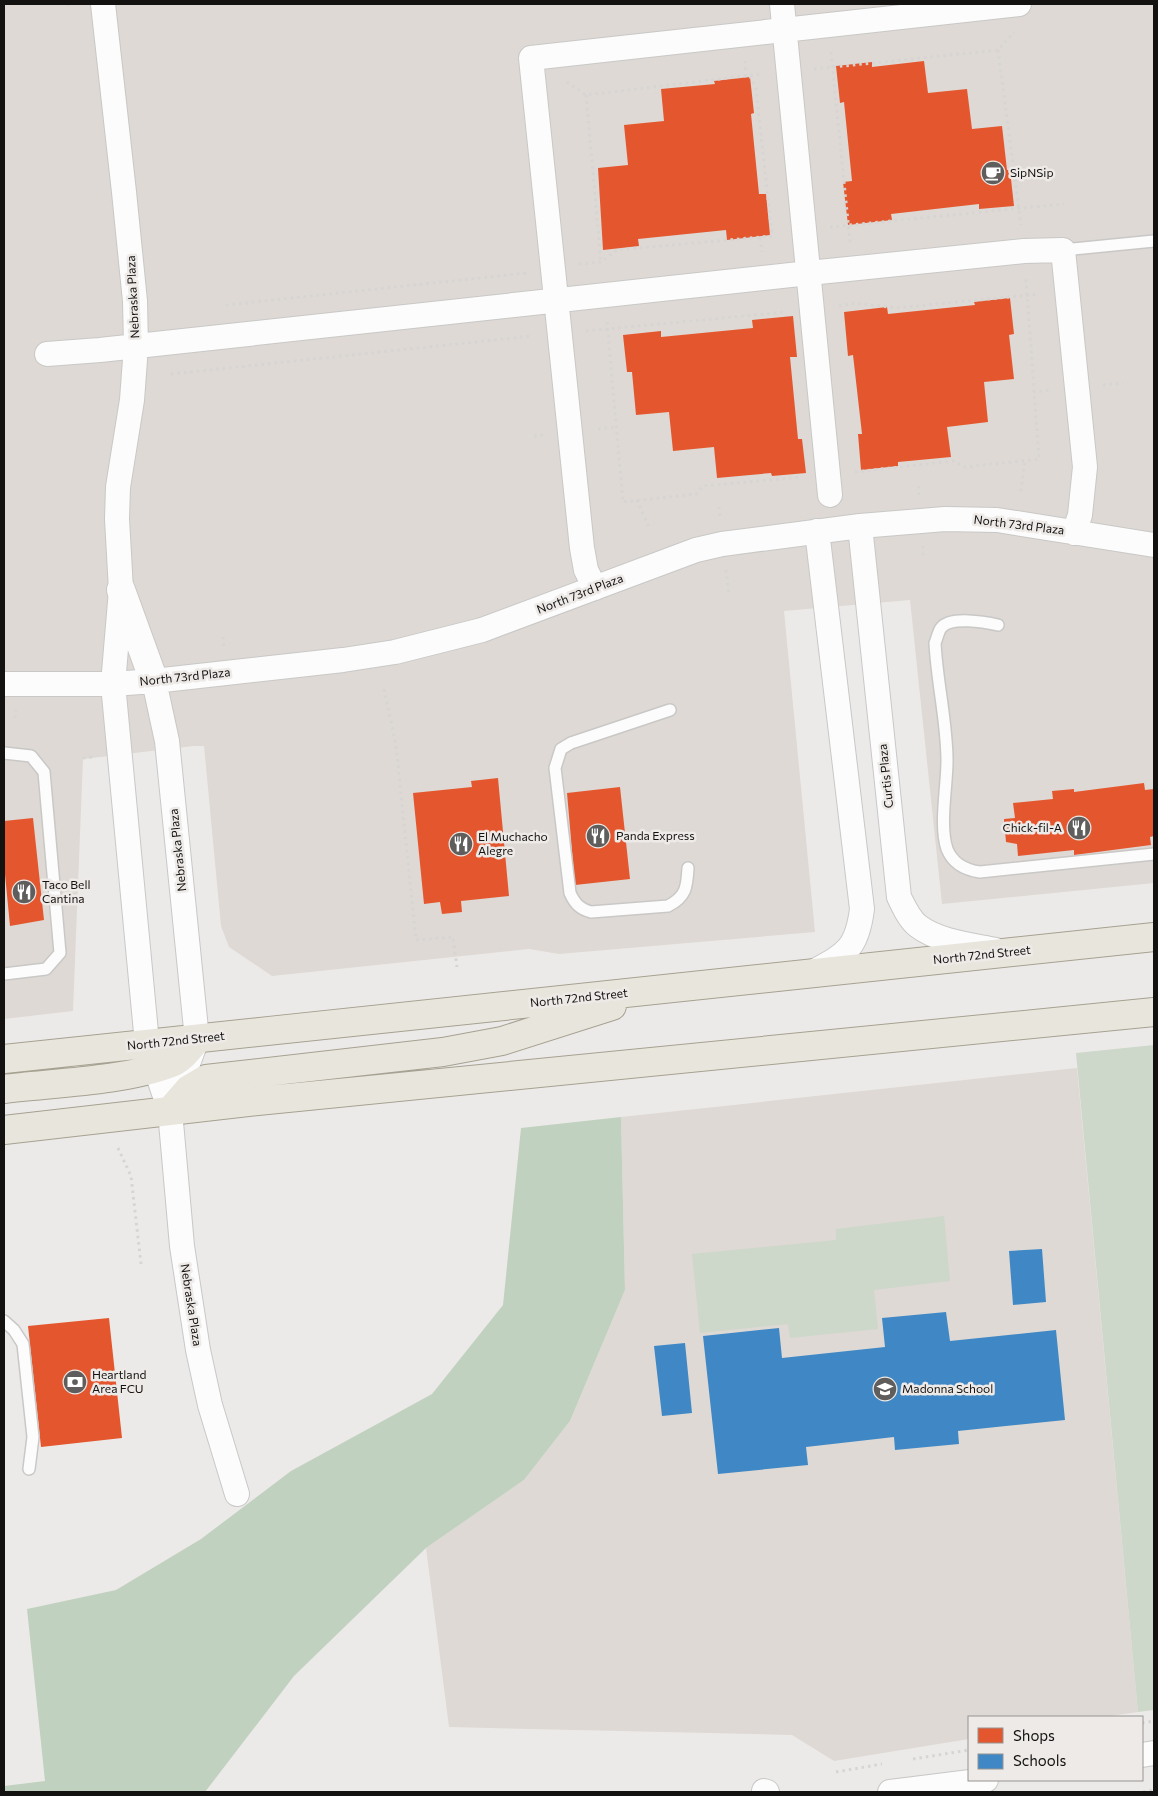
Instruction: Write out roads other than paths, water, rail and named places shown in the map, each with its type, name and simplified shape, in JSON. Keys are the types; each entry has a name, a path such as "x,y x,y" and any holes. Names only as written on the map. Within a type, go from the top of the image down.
{"main road":[{"name":"North 72nd Street","path":"4,1059 152,1055 197,1039 1154,937"},
{"path":"170,1111 189,1089 206,1079 240,1073 443,1052 502,1042 669,988"},
{"path":"4,1130 170,1111 1154,1012"},
{"path":"4,1089 106,1077 152,1055"}],"street":[{"name":"Nebraska Plaza","path":"103,4 135,301 136,346 132,400 118,495 117,519 121,590 113,684 152,1055 170,1111 182,1246 198,1350 215,1424 237,1494"},
{"path":"782,4 830,495"},
{"path":"595,588 586,570 582,548 532,58 1019,4"},
{"path":"47,354 809,273 1024,251 1063,250 1085,467 1080,515 1074,533"},
{"name":"North 73rd Plaza","path":"4,684 113,684 154,681 343,660 436,643 482,630 696,550 722,544 817,531 860,526 974,519 1154,545"},
{"name":"Curtis Plaza","path":"860,526 899,897 906,912 918,926 956,941 1008,953"},
{"path":"810,974 840,957 850,948 858,933 862,909 817,531"},
{"name":"Nebraska Plaza","path":"121,590 154,681 167,741 197,1039 170,1111"},
{"path":"896,1792 950,1789 982,1781"}],"lane":[{"path":"1063,250 1154,241"},
{"path":"998,625 981,621 949,622 941,628 935,643 947,760 944,811 947,849 955,863 968,870 980,872 1154,854"},
{"path":"670,710 571,743 561,749 555,768 570,893 574,902 581,909 591,912 668,906 686,892 688,868"},
{"path":"4,753 31,756 44,772 60,953 46,969 4,974"},
{"path":"4,1321 14,1330 23,1344 33,1437 29,1469"}],"place":[{"name":"SipNSip","path":"993,173"},
{"name":"Chick-fil-A","path":"1079,828"},
{"name":"Panda Express","path":"598,836"},
{"name":"El Muchacho Alegre","path":"461,844"},
{"name":"Taco Bell Cantina","path":"24,892"},
{"name":"Heartland Area FCU","path":"75,1382"},
{"name":"Madonna School","path":"885,1389"}]}
